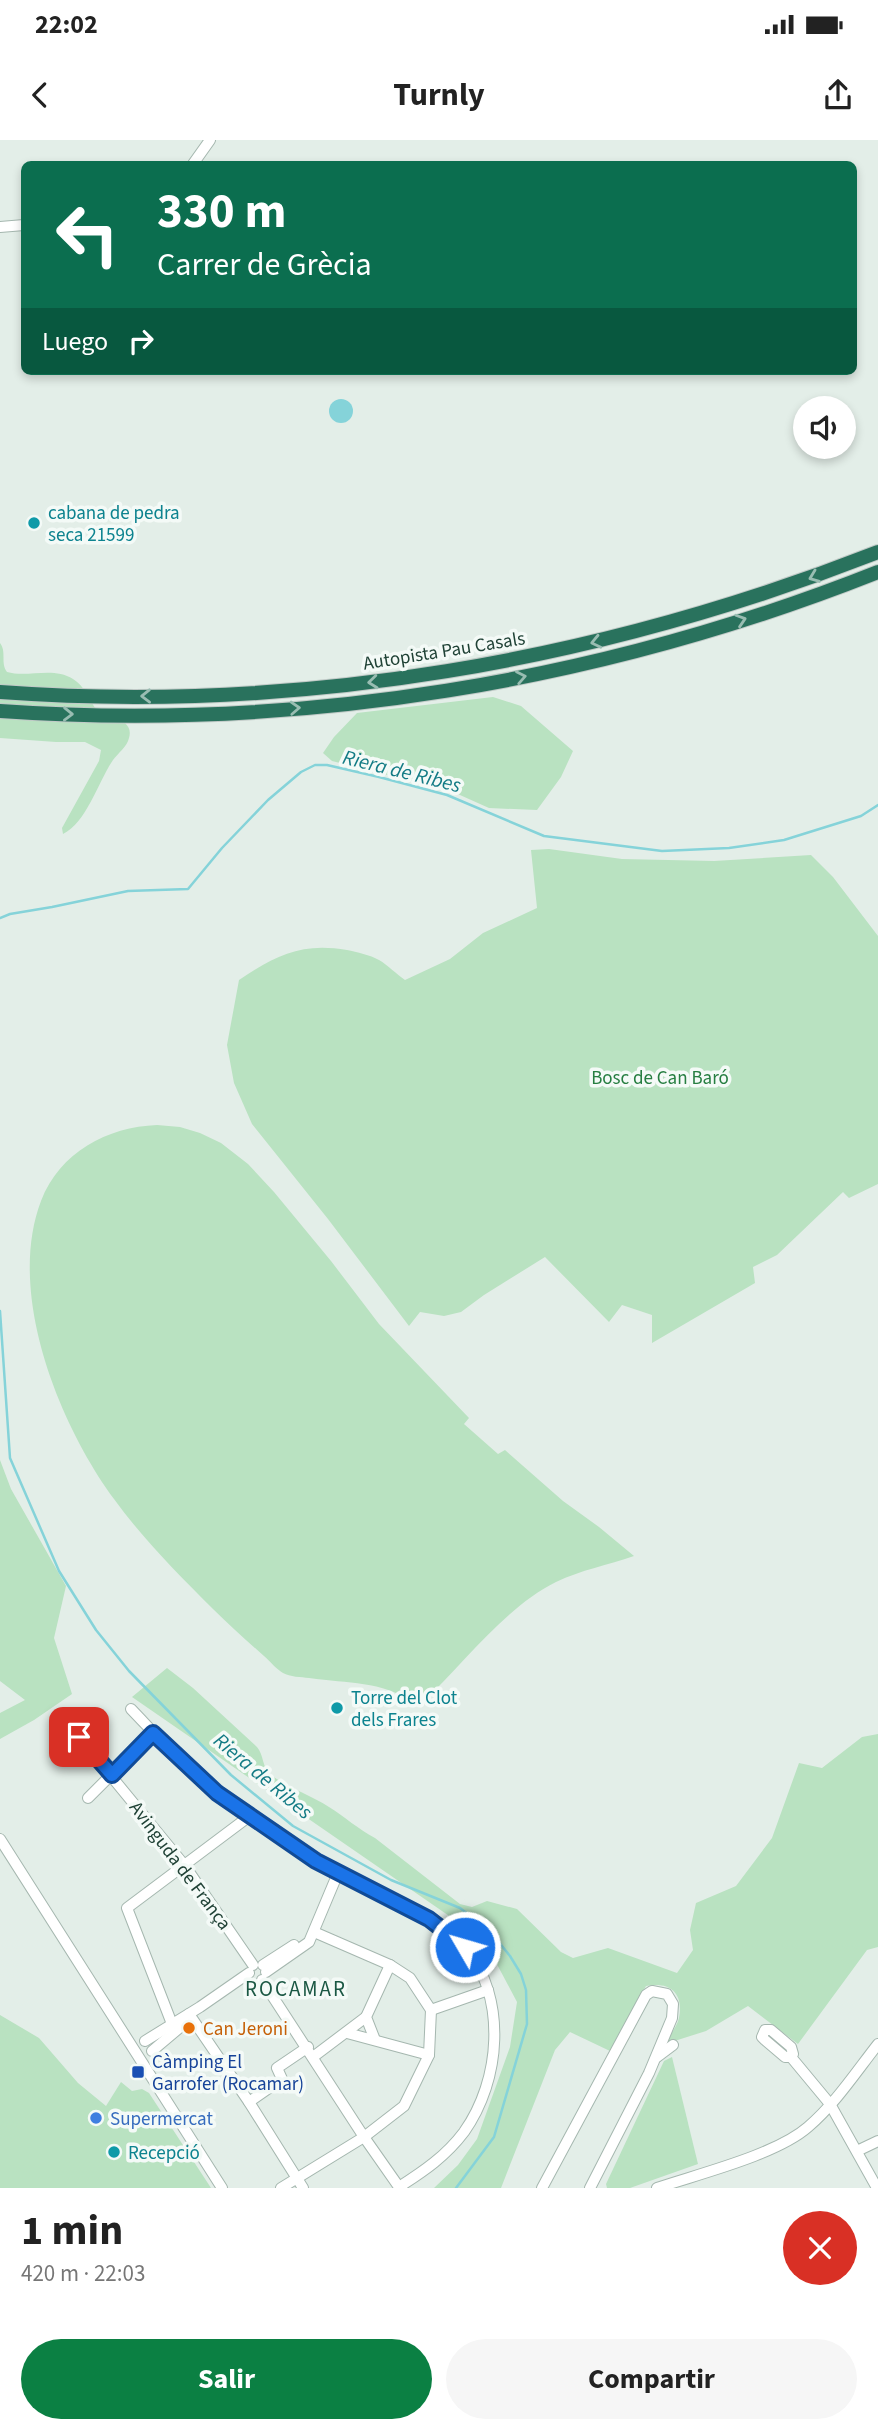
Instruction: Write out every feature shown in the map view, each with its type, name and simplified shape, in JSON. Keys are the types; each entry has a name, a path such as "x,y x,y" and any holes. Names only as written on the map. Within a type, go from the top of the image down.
{"highway":[{"name":"Autopista Pau Casals","path":"0,692 107,697 238,694 380,681 450,671 555,651 674,622 794,584 878,552"},
{"name":"Autopista Pau Casals","path":"0,711 170,715 307,708 449,690 564,668 644,649 796,603 878,572"}],"street":[{"path":"195,161 210,140"},
{"path":"0,227 21,225"},
{"path":"131,1709 217,1793 316,1861 447,1931 465,1947 480,1969 488,1990 495,2025 494,2057 485,2090 463,2133 437,2162 399,2187"},
{"path":"88,1798 153,1733"},
{"name":"Avinguda de França","path":"79,1737 186,1866 399,2187"},
{"path":"172,2024 127,1908 251,1815"},
{"path":"0,1839 222,2188"},
{"path":"145,2041 190,2016 314,1932 338,1872"},
{"path":"281,2188 300,2183 404,2106 429,2055 431,2010 410,1978 390,1965 314,1932"},
{"path":"249,2102 282,2079 277,2068 347,2033 366,2017 390,1965"},
{"path":"431,2010 488,1990"},
{"path":"542,2188 646,1995 652,1991 667,1994 673,2004 672,2018 655,2059 590,2188"},
{"path":"147,2067 152,2051 190,2016"},
{"path":"190,2016 300,2183"},
{"path":"366,2017 375,2040"},
{"path":"347,2033 429,2055"},
{"path":"128,2040 136,2038 145,2041 152,2051"},
{"path":"657,2188 768,2150 792,2139 807,2129 830,2104 878,2044"},
{"path":"655,2059 673,2045"},
{"path":"791,2057 830,2104 877,2188"},
{"path":"857,2151 878,2141"},
{"path":"598,2174 600,2188"}],"green space":[{"path":"0,643 7,672 65,675 80,685 104,717 125,723 129,729 130,736 126,744 113,760 85,811 63,834 62,828 99,761 101,750 85,742 0,738"},
{"path":"493,697 521,706 573,751 561,777 537,810 489,808 451,791 332,761 323,753 357,713"},
{"name":"Bosc de Can Baró","path":"549,849 622,859 714,861 811,855 833,877 878,936 878,1184 849,1198 843,1192 777,1255 753,1267 755,1283 652,1343 652,1315 622,1305 609,1322 545,1257 461,1312 444,1316 420,1312 409,1326 252,1124 234,1083 227,1045 239,980 278,957 303,949 331,948 372,957 405,980 450,959 483,933 537,908 531,850"},
{"path":"157,1125 180,1127 200,1133 221,1143 248,1164 331,1261 379,1324 469,1418 464,1424 498,1454 505,1450 563,1501 634,1556 575,1574 538,1592 503,1620 424,1701 415,1703 389,1690 364,1684 289,1675 275,1667 174,1569 114,1499 74,1434 44,1356 34,1316 30,1276 32,1237 41,1201 49,1184 60,1169 87,1145 120,1131"},
{"path":"0,1460 11,1489 66,1586 54,1638 72,1694 0,1739 0,1713 25,1700 0,1681"},
{"path":"167,1668 193,1688 257,1747 271,1775 322,1803 375,1838 460,1904 472,1907 487,1901 517,1909 561,1952 573,1958 608,1948 677,1973 693,1950 690,1930 696,1903 736,1886 772,1838 799,1763 822,1768 862,1737 878,1734 878,1947 867,1950 798,2044 748,2006 706,2031 665,2044 678,2021 679,2002 668,1987 646,1986 610,2051 570,2032 555,2050 501,2188 434,2188 458,2165 477,2139 510,2047 517,2002 484,1940 132,1697"},
{"path":"0,2015 39,2038 78,2083 106,2106 121,2082 132,2091 142,2089 149,2093 211,2188 0,2188"},
{"path":"672,2057 698,2164 630,2188 607,2188 606,2184 664,2061"}],"water":[{"path":"341,399 350,402 353,411 350,420 341,423 332,420 329,411 332,402"}],"waterway":[{"name":"Riera de Ribes","path":"0,918 128,891 188,889 222,848 268,800 301,772 315,765 327,765 447,795 544,836 662,851 729,848 784,840 861,816 878,805"},
{"name":"Riera de Ribes","path":"0,1311 10,1458 59,1571 96,1630 129,1671 231,1775 293,1826 391,1880 460,1908 490,1931 521,1974 526,1990 527,2024 494,2137 456,2188"}],"place":[{"name":"cabana de pedra seca 21599","path":"34,523"},
{"name":"Torre del Clot dels Frares","path":"337,1708"},
{"name":"Can Jeroni","path":"189,2028"},
{"name":"Càmping El Garrofer (Rocamar)","path":"138,2072"},
{"name":"Supermercat","path":"96,2118"},
{"name":"Recepció","path":"114,2152"}],"district":[{"name":"ROCAMAR","path":"296,1989"}],"route":[{"path":"79,1737 112,1775 153,1733 217,1793 316,1861 429,1919 465,1947"}]}
